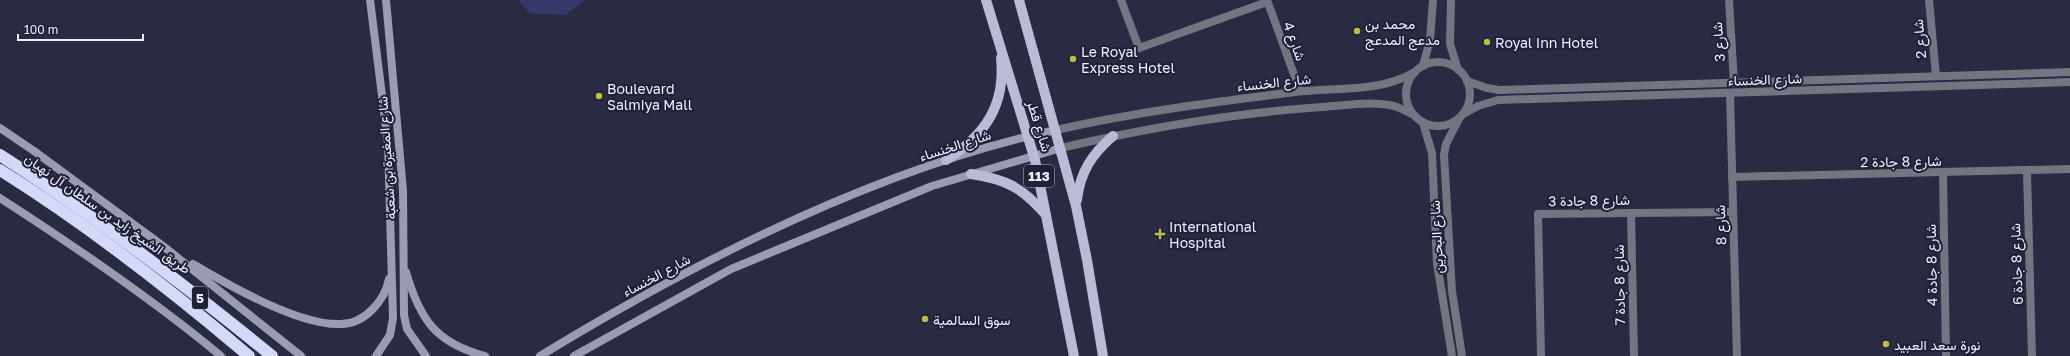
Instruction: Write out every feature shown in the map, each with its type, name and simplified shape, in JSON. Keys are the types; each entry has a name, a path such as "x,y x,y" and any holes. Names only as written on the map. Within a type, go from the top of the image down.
{"highway":[{"path":"0,151 34,177"},
{"name":"طريق الشيخ زايد بن سلطان آل نهيان","path":"0,155 34,177 190,290 272,356"},
{"name":"طريق الشيخ زايد بن سلطان آل نهيان","path":"0,171 94,234 164,286 249,356"}],"main road":[{"name":"شارع المغيرة بن شعبة","path":"370,0 388,143 393,318 390,335 376,356"},
{"name":"شارع المغيرة بن شعبة","path":"386,0 403,190 402,262 404,314 407,329 417,346 426,356"},
{"name":"شارع قطر","path":"986,0 1034,155 1074,356"},
{"name":"شارع قطر","path":"1019,0 1076,206 1104,356"},
{"path":"946,160 966,148 977,136 994,110 1000,88 1001,64 999,38"},
{"path":"0,128 34,151 163,246 301,356"},
{"name":"شارع الخنساء","path":"541,356 643,296 746,243 865,190 946,160 1028,136 1056,130"},
{"path":"1076,206 1079,185 1086,166 1098,149 1113,136"},
{"name":"شارع الخنساء","path":"574,356 731,269 873,210 971,174 1061,148"},
{"path":"971,174 994,177 1014,185 1032,198 1047,216"},
{"path":"0,198 89,255 137,290 221,356"},
{"path":"163,246 225,282 290,313 311,321 342,324 358,320 372,309 380,300 387,287 392,268"},
{"path":"402,262 411,291 423,317 428,323 439,335 463,350 485,356"},
{"path":"532,356 541,356"}],"street":[{"path":"1121,0 1139,48 1267,1"},
{"path":"1423,66 1430,40 1433,0"},
{"path":"1451,0 1450,44 1458,70 1467,81 1470,98 1461,116 1442,126 1424,123 1414,115 1409,108 1406,90 1413,73 1423,66 1441,62 1458,70"},
{"name":"شارع 3","path":"1729,0 1734,83"},
{"name":"شارع 2","path":"1929,0 1936,76"},
{"name":"شارع 4","path":"1267,1 1300,92"},
{"name":"شارع الخنساء","path":"1467,81 1498,90 2070,72"},
{"name":"شارع الخنساء","path":"1056,130 1137,114 1300,92 1382,85 1399,82 1413,73"},
{"name":"شارع الخنساء","path":"1461,116 1478,106 1498,100 2070,82"},
{"name":"شارع 8","path":"1730,93 1737,356"},
{"name":"شارع الخنساء","path":"1061,148 1113,136 1215,119 1301,108 1380,104 1396,106 1414,115"},
{"name":"شارع البحرين","path":"1461,116 1446,144 1444,155 1452,291 1462,356"},
{"name":"شارع البحرين","path":"1424,123 1432,153 1437,263 1452,356"},
{"name":"شارع 8 جادة 2","path":"1732,177 2070,170"},
{"name":"شارع 8 جادة 6","path":"2026,171 2032,356"},
{"name":"شارع 8 جادة 4","path":"1943,173 1946,356"},
{"name":"شارع 8 جادة 3","path":"1541,356 1538,214 1733,212"},
{"name":"شارع 8 جادة 7","path":"1630,213 1634,356"}],"shaded area":[{"path":"518,0 585,0 565,15 529,13"}],"place":[{"name":"محمد بن مدعج المدعج","path":"1357,31"},
{"name":"Royal Inn Hotel","path":"1487,42"},
{"name":"Le Royal Express Hotel","path":"1073,59"},
{"name":"Boulevard Salmiya Mall","path":"599,96"},
{"name":"International Hospital","path":"1160,234"},
{"name":"سوق السالمية","path":"925,319"},
{"name":"نورة سعد العبيد","path":"1886,344"}]}
